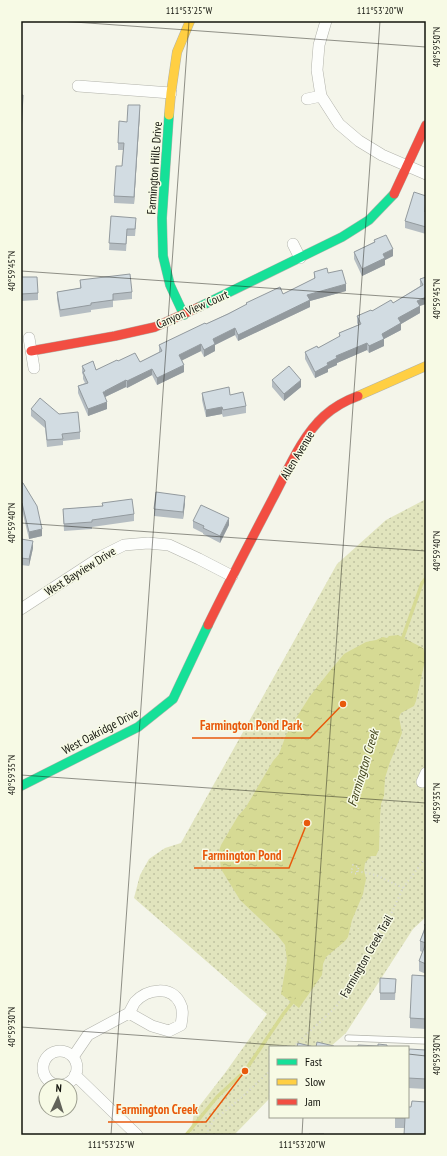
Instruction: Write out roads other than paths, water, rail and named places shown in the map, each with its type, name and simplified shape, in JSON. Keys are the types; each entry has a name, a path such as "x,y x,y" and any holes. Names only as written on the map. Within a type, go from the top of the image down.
{"street":[{"name":"Farmington Hills Drive","path":"184,315 170,285 163,256 162,218 171,93 177,52 190,21"},
{"path":"326,21 319,45 317,70 321,96 339,124 359,141 382,155 406,167 426,174"},
{"path":"78,86 171,93"},
{"path":"307,99 321,96"},
{"name":"Canyon View Court","path":"31,351 115,336 155,327 184,315 342,236 369,220 393,196 426,124"},
{"path":"293,244 300,258"},
{"path":"29,338 34,368"},
{"name":"Allen Avenue","path":"232,576 291,463 308,434 325,415 348,400 426,366"},
{"name":"West Bayview Drive","path":"21,609 102,556 124,545 148,543 169,545 232,576"},
{"name":"West Oakridge Drive","path":"21,786 138,727 173,699 232,576"},
{"path":"73,1057 88,1035 129,1013 135,1002 144,995 153,991 164,991 174,996 180,1003 183,1014 181,1025 169,1031 152,1026 129,1013"},
{"path":"57,1051 68,1053 73,1057 76,1066 75,1075 72,1080 61,1085 50,1082 43,1073 44,1062 47,1057 57,1051"},
{"path":"75,1075 136,1135"}],"lane":[{"path":"348,1038 426,1041"}],"water":[{"path":"398,635 423,648 426,656 414,706 401,713 399,717 402,733 385,778 384,796 381,804 379,849 376,856 371,856 365,863 364,870 366,879 363,894 352,920 348,937 326,957 323,964 322,975 299,1008 281,994 287,960 285,945 278,936 240,900 221,869 219,851 238,816 246,807 273,761 279,754 286,735 298,715 310,696 329,672 344,654 366,642 383,637 387,638 389,636"}],"waterway":[{"name":"Farmington Creek","path":"402,640 422,583 426,578"},
{"name":"Farmington Creek","path":"186,1135 217,1097 245,1071 292,1003 293,998"}],"place":[{"name":"Farmington Pond Park","path":"343,704"},
{"name":"Farmington Pond","path":"307,823"},
{"name":"Farmington Creek","path":"245,1071"}]}
